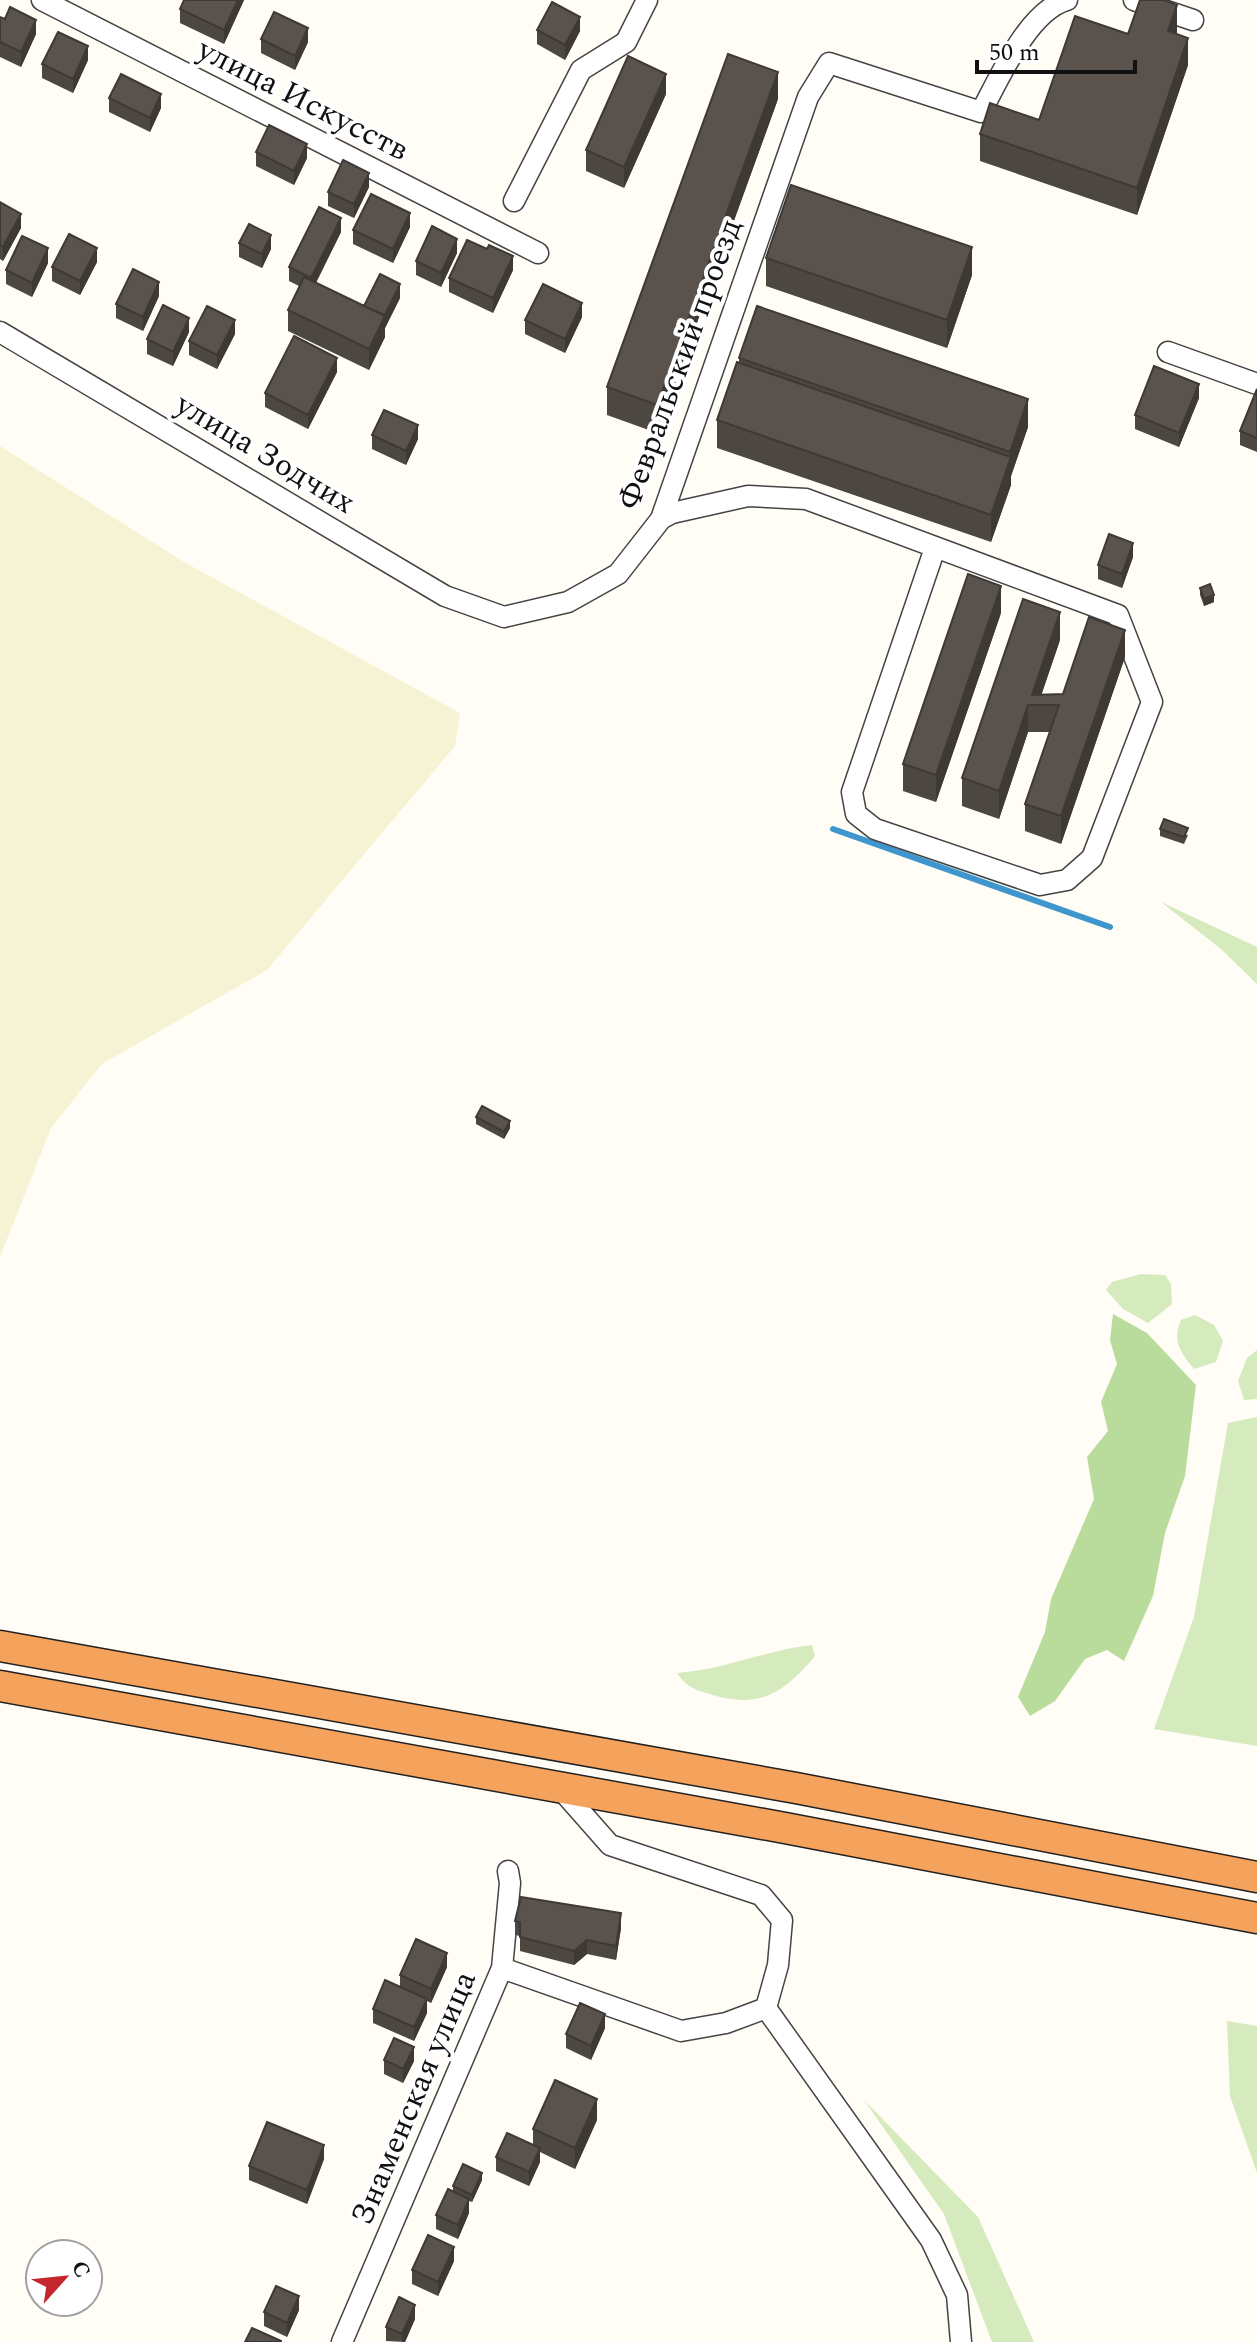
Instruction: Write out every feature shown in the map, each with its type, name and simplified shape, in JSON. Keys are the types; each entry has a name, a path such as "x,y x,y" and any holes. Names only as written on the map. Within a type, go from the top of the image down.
{"highway":[{"path":"0,1646 796,1788 1257,1877"},
{"path":"0,1686 558,1786 1257,1918"}],"street":[{"name":"улица Искусств","path":"42,0 538,253"},
{"path":"514,201 581,70 626,42 647,0"},
{"name":"Февральский проезд","path":"504,617 568,602 618,574 661,519 808,97 829,63 981,112 1016,46 1055,3 1067,0"},
{"path":"1134,0 1193,20"},
{"name":"улица Зодчих","path":"0,332 445,596 504,617"},
{"path":"1168,352 1257,384"},
{"path":"661,519 672,513 748,496 806,499 1118,615 1152,702 1092,858 1067,880 1040,885 875,829 856,814 852,792 935,548"},
{"path":"558,1786 610,1845 761,1895 782,1920 778,1965 766,2008"},
{"name":"Знаменская улица","path":"342,2342 502,1968 510,1883 508,1871"},
{"path":"502,1968 681,2031 726,2023 766,2008"},
{"path":"766,2008 931,2240 957,2295 961,2342"}],"shaded area":[{"path":"0,446 184,562 460,713 455,746 267,970 102,1064 51,1128 0,1257"}],"green space":[{"path":"1161,902 1257,947 1257,984 1221,949"},
{"path":"1141,1274 1165,1275 1171,1284 1172,1304 1148,1323 1123,1309 1106,1290 1112,1282"},
{"path":"1113,1314 1147,1333 1196,1385 1185,1476 1165,1533 1153,1596 1124,1661 1107,1650 1085,1659 1055,1701 1030,1716 1018,1697 1045,1632 1051,1599 1094,1499 1087,1457 1108,1431 1101,1402 1117,1364 1110,1340"},
{"path":"1195,1315 1214,1325 1223,1341 1216,1362 1194,1369 1181,1352 1177,1334 1181,1320"},
{"path":"1257,1350 1257,1399 1244,1400 1238,1381 1247,1358"},
{"path":"1257,1417 1257,1746 1154,1729 1194,1617 1228,1423"},
{"path":"812,1645 815,1656 804,1669 782,1688 758,1698 730,1699 697,1690 677,1673 711,1668"},
{"path":"1227,2021 1257,2026 1257,2173 1230,2096"},
{"path":"864,2100 978,2217 1034,2342 992,2342 944,2214"}],"building":[{"path":"184,0 238,0 224,30 180,9"},
{"path":"1140,0 1164,0 1177,5 1168,31 1188,38 1137,188 980,134 990,103 1039,120 1075,16 1128,34"},
{"path":"552,2 580,17 565,45 537,30"},
{"path":"10,7 36,20 21,52 0,42 0,17 5,19"},
{"path":"274,12 308,28 295,56 261,39"},
{"path":"58,32 88,46 73,79 42,64"},
{"path":"728,54 778,72 657,405 607,387"},
{"path":"628,56 666,74 624,167 586,150"},
{"path":"121,74 161,94 150,118 109,98"},
{"path":"269,125 307,144 294,171 256,152"},
{"path":"343,160 369,173 354,204 328,192"},
{"path":"791,185 972,247 947,320 766,258"},
{"path":"371,194 410,213 393,249 353,230"},
{"path":"0,202 21,214 3,247 0,245"},
{"path":"319,207 341,218 311,278 289,267"},
{"path":"249,224 271,235 262,254 239,243"},
{"path":"432,226 457,239 441,273 416,261"},
{"path":"69,234 97,248 80,281 52,267"},
{"path":"22,236 48,248 32,283 6,270"},
{"path":"467,240 487,249 489,245 513,256 493,298 449,278"},
{"path":"133,269 159,282 143,317 116,304"},
{"path":"380,274 400,284 385,315 364,306"},
{"path":"304,277 385,316 369,349 288,310"},
{"path":"543,284 582,303 565,339 525,320"},
{"path":"163,305 189,318 173,352 147,339"},
{"path":"207,306 235,320 217,355 189,341"},
{"path":"757,306 1028,399 1010,452 739,358"},
{"path":"294,336 337,358 308,415 265,393"},
{"path":"737,362 1011,457 991,515 717,420"},
{"path":"1154,366 1199,384 1179,433 1135,415"},
{"path":"1257,389 1257,438 1240,431"},
{"path":"384,410 418,425 406,451 372,435"},
{"path":"1109,534 1133,543 1122,574 1098,565"},
{"path":"968,574 1001,586 936,775 903,764"},
{"path":"1210,584 1214,595 1204,599 1200,588"},
{"path":"1023,599 1060,612 1032,695 1063,694 1089,617 1125,630 1061,816 1025,804 1059,705 1028,705 999,791 962,778"},
{"path":"1164,819 1188,828 1184,837 1160,829"},
{"path":"482,1106 510,1121 504,1132 476,1117"},
{"path":"521,1897 621,1913 616,1946 587,1940 574,1951 520,1937 520,1922 515,1921"},
{"path":"416,1939 447,1953 431,1989 400,1975"},
{"path":"385,1980 427,1999 414,2027 373,2009"},
{"path":"580,2003 605,2014 591,2046 566,2034"},
{"path":"394,2038 414,2047 403,2069 384,2060"},
{"path":"555,2080 597,2099 575,2148 533,2129"},
{"path":"267,2122 324,2145 307,2190 249,2166"},
{"path":"507,2133 540,2148 529,2172 496,2157"},
{"path":"463,2164 482,2173 472,2195 453,2186"},
{"path":"448,2189 469,2199 458,2225 436,2215"},
{"path":"428,2235 454,2247 438,2282 412,2270"},
{"path":"276,2286 299,2296 287,2323 264,2312"},
{"path":"399,2297 415,2305 402,2334 386,2327"},
{"path":"252,2328 281,2341 281,2342 245,2342"}],"waterway":[{"path":"833,829 1110,927"}]}
